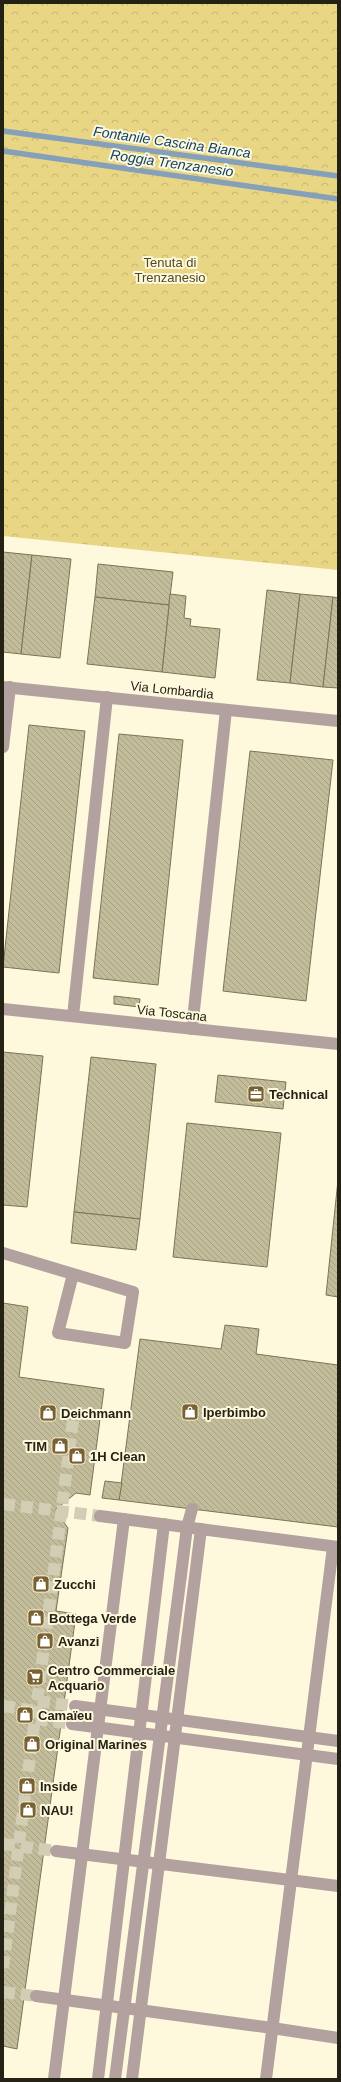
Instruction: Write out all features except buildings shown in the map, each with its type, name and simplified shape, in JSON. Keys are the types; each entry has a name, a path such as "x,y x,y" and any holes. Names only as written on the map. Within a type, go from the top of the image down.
{"street":[{"name":"Via Lombardia","path":"6,687 338,722"},
{"path":"3,747 6,687"},
{"path":"73,1016 107,697"},
{"path":"192,1029 226,710"},
{"name":"Via Toscana","path":"3,1009 338,1044"},
{"path":"3,1253 134,1292 125,1343 58,1333 73,1274"},
{"path":"115,2079 187,1527 192,1509"},
{"path":"100,1516 335,1547 309,1737 266,2079"},
{"path":"54,2079 124,1519"},
{"path":"98,2079 108,2006 164,1524"},
{"path":"132,2079 201,1529"},
{"path":"75,1706 338,1741"},
{"path":"72,1724 338,1759"},
{"path":"56,1851 338,1886"},
{"path":"36,1996 338,2038"}],"green space":[{"name":"Tenuta di Trenzanesio","path":"3,3 338,3 338,570 3,536"}],"waterway":[{"name":"Fontanile Cascina Bianca","path":"3,131 338,176"},
{"name":"Roggia Trenzanesio","path":"3,151 338,199"}],"tunnel":[{"path":"3,1968 74,1413"},
{"path":"3,1504 100,1516"},
{"path":"38,1701 75,1706"},
{"path":"3,1706 37,1711"},
{"path":"36,1719 72,1724"},
{"path":"3,1844 56,1851"},
{"path":"3,1992 36,1996"}],"place":[{"name":"Technical","path":"256,1094"},
{"name":"Iperbimbo","path":"190,1412"},
{"name":"Deichmann","path":"48,1413"},
{"name":"TIM","path":"60,1446"},
{"name":"1H Clean","path":"77,1456"},
{"name":"Zucchi","path":"41,1584"},
{"name":"Bottega Verde","path":"36,1618"},
{"name":"Avanzi","path":"45,1641"},
{"name":"Centro Commerciale Acquario","path":"35,1677"},
{"name":"Camaïeu","path":"25,1715"},
{"name":"Original Marines","path":"32,1744"},
{"name":"Inside","path":"27,1786"},
{"name":"NAU!","path":"28,1810"}]}
